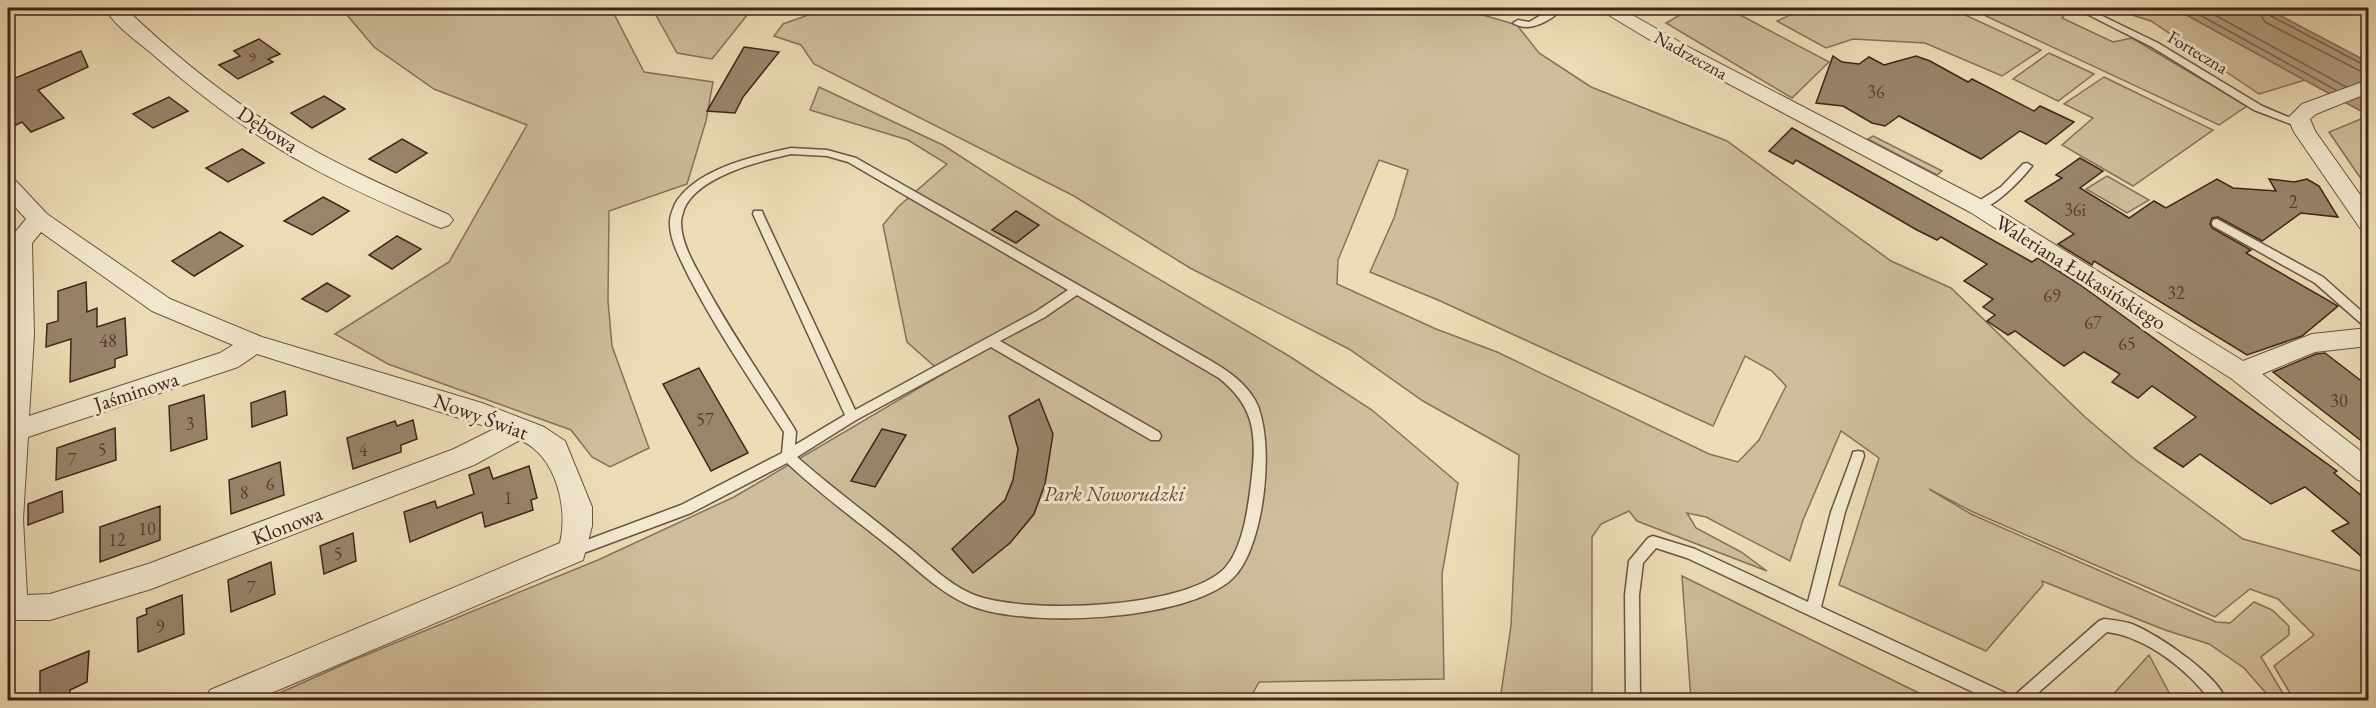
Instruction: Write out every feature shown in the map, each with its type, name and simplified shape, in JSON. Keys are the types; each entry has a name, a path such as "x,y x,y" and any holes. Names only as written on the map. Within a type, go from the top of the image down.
{"street":[{"name":"Dębowa","path":"114,8 146,39 216,96 274,137 352,179 441,220"},
{"name":"Nadrzeczna","path":"1607,8 1775,100"},
{"path":"2368,86 2305,117 2368,222"},
{"name":"Waleriana Łukasińskiego","path":"1775,100 1978,207 2241,372 2368,472"},
{"name":"Nowy Świat","path":"8,186 39,219 161,304 254,344 460,406 534,434 555,449 578,507 578,526 573,551"},
{"path":"15,431 21,335 20,242 39,219"},
{"path":"2241,372 2313,343 2368,337"},
{"name":"Jaśminowa","path":"15,431 229,360 254,344"},
{"name":"Klonowa","path":"15,431 9,519 13,609 50,607 151,576 464,457 519,428"},
{"path":"221,700 573,551"}],"lane":[{"path":"1518,23 1530,25 1559,8"},
{"name":"Forteczna","path":"2080,8 2155,45 2258,108 2305,117"},
{"path":"811,151 852,160 1220,374 1243,393 1256,419 1262,449 1255,504 1245,543 1229,574 1208,588 1182,599 1093,612 1006,608 972,601 931,573 815,482 788,456 790,432 694,277 676,238 675,219 692,191 720,173 762,157 811,151"},
{"path":"1978,207 2005,189 2027,166"},
{"path":"758,214 803,310 824,362 852,417"},
{"path":"2217,223 2319,280 2368,323"},
{"path":"573,551 686,509 788,456 852,417 1041,314 1077,289"},
{"path":"990,341 1155,436"},
{"path":"1813,611 1838,512 1858,456"},
{"path":"1633,700 1632,595 1636,561 1653,542 1690,553 2005,700"},
{"path":"2020,700 2104,625 2129,630 2164,651 2212,689 2219,700"}],"green space":[{"path":"341,8 611,8 644,72 713,82 706,121 687,184 609,211 608,301 612,346 649,448 610,467 592,457 571,430 388,364 335,334 449,262 527,125 434,89 374,47"},
{"path":"652,8 767,8 748,14 712,59 677,53"},
{"path":"828,8 1459,8 1517,25 1539,53 1591,87 1727,141 1891,261 1951,288 2085,417 2133,458 2243,539 2368,573 2368,700 2294,700 2274,666 2314,635 2278,599 2250,589 2215,617 1973,512 1929,489 1971,514 2216,622 2230,623 2254,602 2272,610 2289,626 2289,635 2261,657 2287,700 2272,700 2244,668 2209,644 2165,630 2042,581 2043,585 1986,651 1839,585 1879,458 1841,431 1803,520 1790,561 1706,517 1687,513 1696,528 1741,552 1767,571 1637,521 1629,511 1601,524 1592,537 1592,700 1500,700 1511,626 1519,455 1423,401 1349,349 1190,268 1074,196 814,64 801,45 774,36 783,24","holes":["1379,160 1408,170 1394,218 1370,272 1438,300 1713,426 1745,356 1772,371 1786,386 1759,440 1738,462 1709,454 1497,352 1436,329 1337,284 1338,260"]},
{"path":"1692,8 1727,8 1829,62 1792,98 1666,23"},
{"path":"1806,8 1950,8 2041,50 2002,76 1925,43 1853,39 1826,48 1777,21"},
{"path":"1969,8 2071,8 2062,18 2113,42 2132,38 2247,106 2219,125"},
{"path":"2110,8 2174,8 2305,80 2259,94 2151,21"},
{"path":"2049,53 2094,74 2058,101 2013,79"},
{"path":"2104,77 2213,130 2133,186 2062,145 2093,118 2064,104"},
{"name":"Park Noworudzki","path":"819,87 943,145 1057,219 1289,356 1372,410 1458,483 1442,574 1444,679 1259,682 1249,700 264,700 351,661 598,560 734,497 943,374 907,342 883,225 898,207 947,164 908,140 810,110"},
{"path":"2368,116 2368,189 2329,132"},
{"path":"1873,136 1942,171 1937,175 1868,139"},
{"path":"2107,176 2149,200 2127,213 2086,189"},
{"path":"1682,576 1933,700 1691,700"},
{"path":"2149,655 2173,700 2108,700"}],"water":[{"path":"2174,8 2266,8 2368,62 2368,115"}],"building":[{"path":"259,39 280,54 268,59 273,62 238,79 219,65 240,56 234,51"},
{"path":"744,47 779,52 743,97 735,113 707,111"},
{"path":"81,51 88,67 38,90 64,118 31,132 22,122 16,125 8,117 8,81"},
{"path":"1833,56 1842,62 1859,64 1869,57 1884,65 1916,56 1968,82 1972,79 2034,111 2040,106 2074,122 2046,144 2020,131 1981,159 1899,116 1885,126 1872,123 1843,106 1816,103"},
{"path":"324,96 345,109 312,128 291,113"},
{"path":"169,97 188,111 153,128 133,114"},
{"path":"1792,128 2032,262 2038,258 2079,284 2337,471 2334,473 2368,501 2368,562 2332,531 2349,523 2305,487 2271,504 2200,454 2183,467 2154,448 2196,417 2152,386 2138,398 2112,382 2120,374 2084,352 2064,366 2015,331 2008,335 1987,321 1995,315 1983,307 1993,299 1964,281 1987,264 1941,237 1937,240 1917,230 1796,160 1793,164 1769,151"},
{"path":"402,139 427,153 396,173 369,159"},
{"path":"242,149 264,163 228,182 206,168"},
{"path":"2080,158 2103,171 2080,188 2129,218 2154,201 2166,208 2217,179 2233,188 2276,191 2269,179 2294,182 2307,179 2319,186 2338,217 2301,213 2262,241 2218,217 2212,218 2210,224 2212,228 2251,250 2246,253 2338,306 2302,336 2247,355 2094,261 2092,265 2058,244 2074,234 2025,201 2062,178 2056,175"},
{"path":"323,197 349,211 312,235 284,221"},
{"path":"1016,211 1039,225 1016,243 992,230"},
{"path":"220,232 243,246 194,276 172,261"},
{"path":"397,236 421,249 392,269 369,255"},
{"path":"86,282 87,312 97,308 97,327 125,318 127,355 115,359 115,367 70,382 71,339 46,347 47,324 58,321 58,291"},
{"path":"327,283 350,296 327,312 302,299"},
{"path":"2325,353 2368,386 2368,446 2273,372 2316,354"},
{"path":"699,368 748,453 711,471 663,384"},
{"path":"285,391 287,415 252,427 251,403"},
{"path":"204,395 207,439 171,451 169,406"},
{"path":"1039,399 1053,434 1045,484 1034,514 1010,543 973,573 952,549 1005,500 1013,480 1018,449 1009,416"},
{"path":"413,420 417,439 401,445 401,452 353,469 347,438 395,421 397,426"},
{"path":"115,428 116,460 56,480 57,448"},
{"path":"882,429 906,435 875,487 851,481"},
{"path":"280,462 284,495 231,514 229,480"},
{"path":"529,466 537,498 531,500 533,510 485,527 482,512 410,542 404,512 435,501 437,508 474,494 469,475 489,467 493,479"},
{"path":"62,491 63,512 28,525 28,504"},
{"path":"160,506 160,540 100,562 100,527"},
{"path":"353,533 356,561 324,574 320,546"},
{"path":"271,562 275,594 231,612 228,580"},
{"path":"182,595 184,634 138,652 137,618 147,614 146,609"},
{"path":"89,651 87,682 70,690 70,695 56,700 40,700 40,671"}]}
